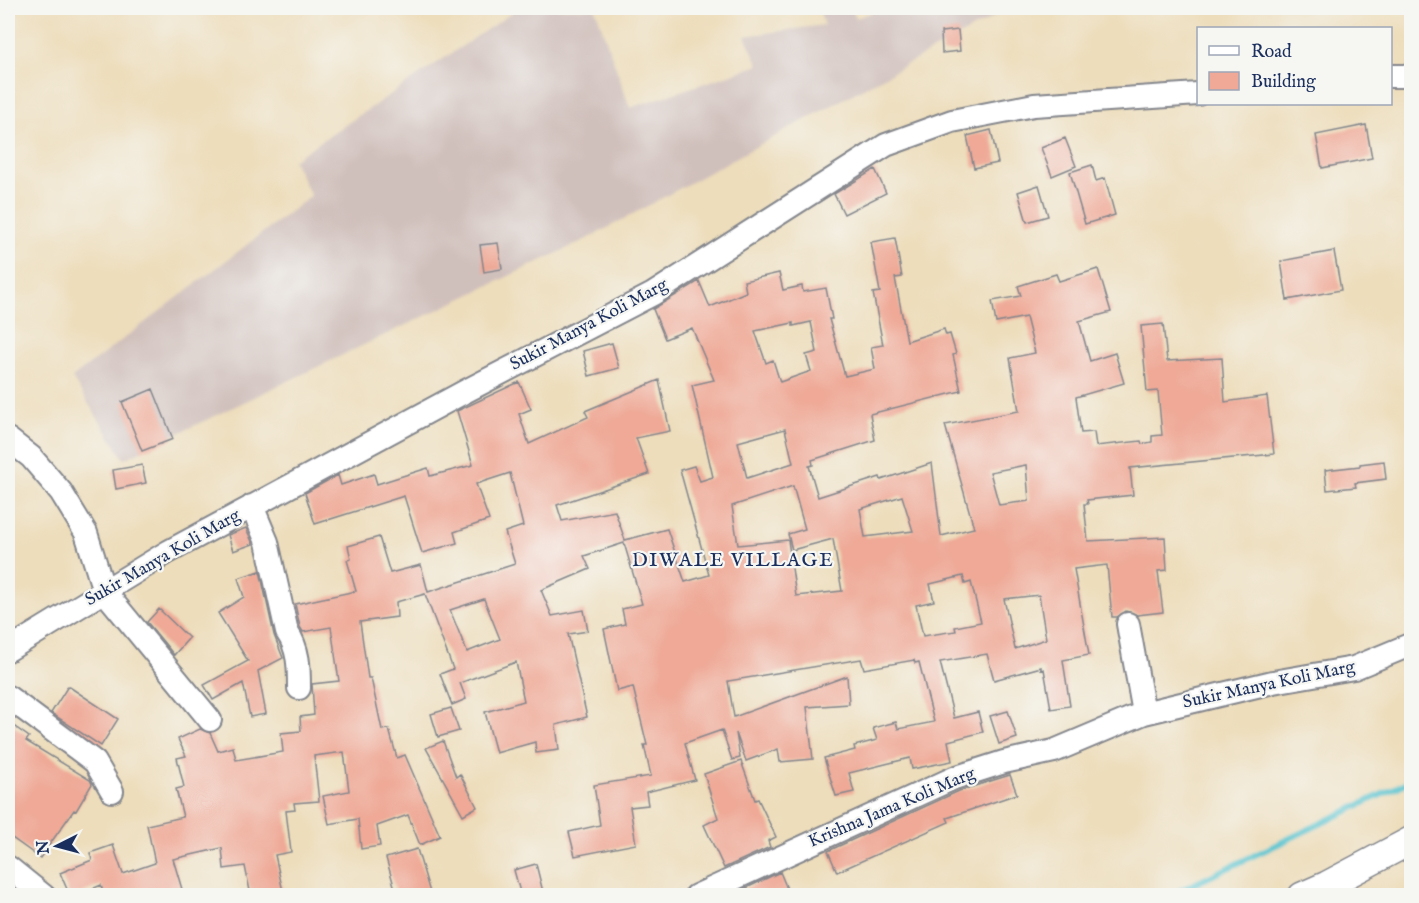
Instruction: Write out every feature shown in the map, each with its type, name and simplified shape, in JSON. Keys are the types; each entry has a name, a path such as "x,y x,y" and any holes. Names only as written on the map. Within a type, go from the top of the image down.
{"street":[{"path":"1392,76 1412,76"},
{"name":"Sukir Manya Koli Marg","path":"8,650 168,552 653,294 886,145 952,121 1034,105 1197,94"},
{"path":"8,439 31,457 61,492 86,533 104,591 210,720"},
{"path":"252,506 267,542 287,632 294,642 299,666 299,688"},
{"path":"1128,624 1135,716"},
{"name":"Sukir Manya Koli Marg","path":"1135,716 1273,682 1354,668 1412,644"},
{"path":"8,697 95,762 112,791"},
{"name":"Krishna Jama Koli Marg","path":"696,896 954,778 1004,762 1054,751 1135,716"},
{"path":"1320,892 1412,840"},
{"path":"8,867 44,896"}],"shaded area":[{"path":"519,8 595,8 630,108 759,65 745,36 824,25 819,8 851,8 856,18 884,8 1010,8 589,238 124,459 72,378 311,196 293,160"}],"building":[{"path":"958,30 960,51 942,53 941,32"},
{"path":"1366,125 1372,158 1322,168 1316,135"},
{"path":"991,130 998,163 974,168 967,136"},
{"path":"1065,138 1076,166 1052,176 1041,148"},
{"path":"1092,165 1096,181 1105,178 1115,215 1085,224 1070,172"},
{"path":"875,169 886,193 844,214 834,194"},
{"path":"1039,185 1048,216 1027,222 1018,192"},
{"path":"895,238 902,277 895,278 907,341 944,329 946,335 950,334 956,354 953,355 961,391 870,414 875,440 812,460 813,465 809,466 818,497 932,463 941,536 974,528 945,425 1019,411 1010,358 1035,353 1026,317 996,323 992,301 1021,296 1018,286 1056,274 1059,281 1098,269 1111,312 1079,321 1090,361 1115,353 1124,383 1076,397 1081,433 1094,432 1096,446 1141,441 1142,444 1152,442 1152,436 1162,435 1158,391 1147,392 1141,326 1163,324 1167,361 1222,358 1225,402 1267,396 1274,454 1130,468 1133,495 1087,500 1088,504 1084,504 1088,541 1165,537 1167,570 1158,571 1163,612 1137,615 1126,611 1117,617 1112,617 1107,565 1074,569 1089,655 1063,660 1070,706 1051,709 1044,669 1041,670 1041,667 994,680 987,654 940,662 954,718 978,712 983,732 948,741 952,761 912,769 910,758 849,773 854,792 836,796 824,758 855,750 854,746 877,740 873,728 896,722 898,729 934,722 919,662 915,663 914,660 864,669 861,659 728,681 734,717 847,676 849,704 807,707 813,759 780,762 778,749 746,761 736,733 740,758 732,760 722,730 685,743 695,780 646,792 648,805 630,807 636,844 575,856 569,832 600,825 594,785 651,776 644,745 647,745 633,687 617,691 604,629 625,624 622,609 642,604 624,543 584,556 590,569 541,590 552,616 584,610 588,631 568,634 587,717 556,725 559,750 536,753 535,742 496,753 485,712 524,701 516,662 460,683 466,699 452,705 440,674 453,669 425,594 396,602 397,617 360,622 368,678 371,678 382,730 389,729 397,758 405,755 440,836 420,845 408,815 377,826 380,846 361,849 358,819 329,824 323,796 349,791 344,752 314,756 319,801 294,803 295,810 286,811 291,852 275,855 284,896 251,896 245,866 224,869 222,848 173,859 184,896 104,896 101,885 76,896 70,896 60,873 92,860 90,853 113,845 123,874 155,863 147,825 183,817 176,789 184,787 177,758 186,756 178,739 200,729 210,733 218,751 233,747 236,760 283,752 281,733 301,731 300,717 314,715 312,684 339,681 331,627 303,632 295,604 356,591 347,560 351,559 348,546 379,537 390,573 421,565 428,592 515,564 505,532 523,526 510,473 476,484 489,520 454,532 457,543 422,553 404,496 315,524 305,493 338,475 341,485 374,474 377,484 428,468 430,476 473,465 457,411 519,382 531,409 519,414 529,444 588,417 585,411 659,380 670,431 636,438 649,474 557,505 562,521 615,511 625,540 667,529 685,582 709,575 680,470 694,466 700,481 713,477 692,385 714,380 692,328 665,339 653,309 699,281 710,307 746,292 744,281 779,273 783,290 802,286 803,292 826,288 832,319 829,319 845,376 875,369 871,347 883,345 873,293 880,292 871,242","holes":["811,322 817,352 806,355 811,371 780,382 773,360 766,363 755,331 793,323 793,326","785,429 793,463 747,478 738,442","1026,465 1029,501 999,505 990,472","793,486 805,529 788,534 792,550 833,539 842,591 796,596 788,540 738,545 732,506","902,496 913,531 865,537 860,509","963,576 965,584 971,582 981,622 955,627 956,631 923,636 916,605 934,601 930,584","1039,595 1046,639 1015,649 1004,599","484,599 500,639 467,652 450,610"]},
{"path":"498,243 502,269 484,272 480,245"},
{"path":"1334,251 1341,290 1287,300 1281,261"},
{"path":"612,343 619,368 589,376 583,351"},
{"path":"153,389 173,439 142,451 122,402"},
{"path":"1384,461 1386,479 1355,483 1356,487 1327,490 1325,470"},
{"path":"142,465 146,483 116,489 113,470"},
{"path":"246,528 253,544 233,551 228,535"},
{"path":"260,571 274,635 283,658 258,671 266,714 250,717 243,683 213,700 204,685 248,661 218,613 244,597 238,578"},
{"path":"159,609 189,638 174,655 147,622"},
{"path":"68,686 118,719 101,746 51,713"},
{"path":"451,708 459,731 438,737 431,714"},
{"path":"1008,711 1017,738 999,744 990,716"},
{"path":"8,722 29,737 26,741 90,780 92,784 76,811 74,810 40,858 8,835"},
{"path":"443,741 456,777 460,774 477,807 463,815 426,748"},
{"path":"741,761 755,800 758,799 776,837 768,841 770,847 724,868 704,825 718,818 704,774"},
{"path":"1010,775 1017,794 947,818 949,822 837,872 828,851 959,791"},
{"path":"417,849 431,896 397,896 386,858"},
{"path":"536,864 544,896 521,896 514,870"},
{"path":"780,872 790,896 737,896 736,893"}],"waterway":[{"path":"1169,896 1412,780"}],"district":[{"name":"DIWALE VILLAGE","path":"733,560"}]}
